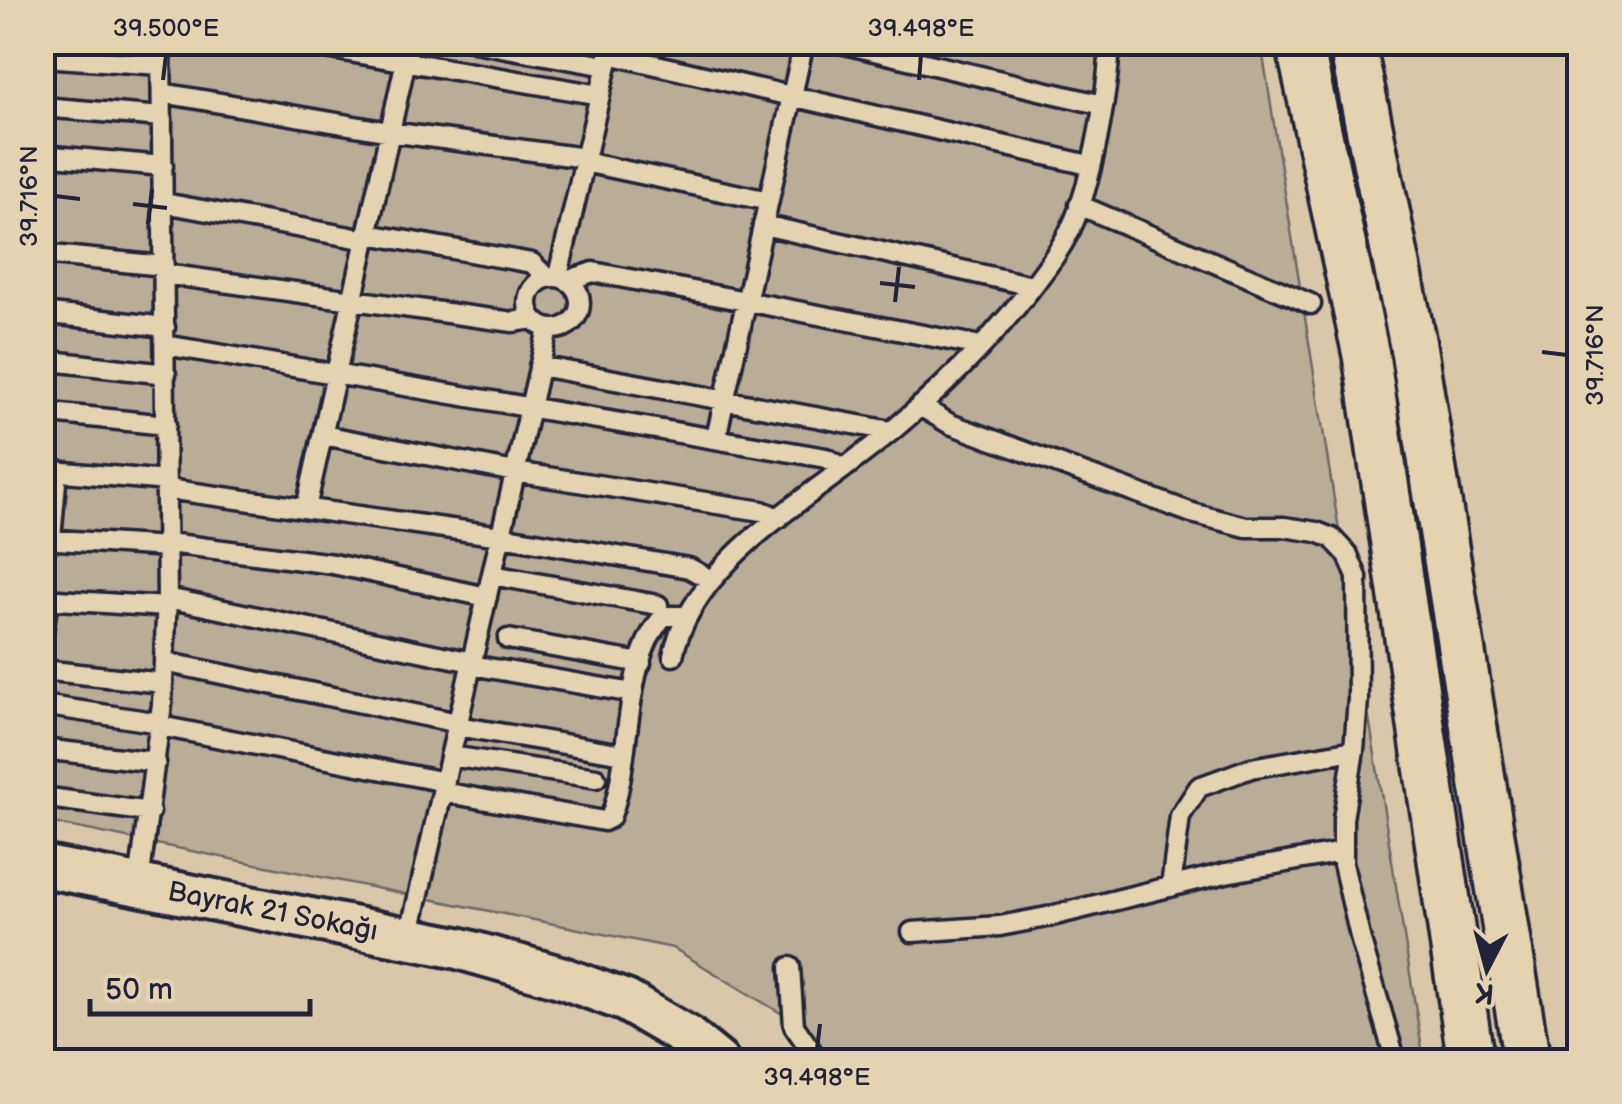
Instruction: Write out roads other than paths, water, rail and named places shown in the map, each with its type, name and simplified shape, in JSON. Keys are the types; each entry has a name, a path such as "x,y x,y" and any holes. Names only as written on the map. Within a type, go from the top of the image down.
{"main road":[{"path":"1300,42 1366,355 1471,1062"},
{"path":"1352,42 1413,345 1527,1062"}],"street":[{"name":"Bayrak 21 Sokağı","path":"42,866 409,937 543,972 626,1001 686,1036 718,1062"}],"lane":[{"path":"139,883 160,724 167,602 161,42"},
{"path":"291,42 600,95"},
{"path":"306,508 410,42"},
{"path":"474,42 609,54 1089,166"},
{"path":"716,438 804,42"},
{"path":"836,42 1103,105"},
{"path":"673,656 686,616 710,580 779,518 920,406 981,346 1062,245 1080,205 1103,105 1110,42"},
{"path":"558,278 609,54"},
{"path":"42,58 162,64"},
{"path":"162,94 585,160 769,201"},
{"path":"42,107 162,117"},
{"path":"42,155 163,166"},
{"path":"42,254 513,322 567,326 579,310 576,289 532,263 164,203"},
{"path":"1080,205 1311,304"},
{"path":"764,225 1032,286"},
{"path":"409,937 539,366 540,324 527,302 536,283 593,272 981,346"},
{"path":"42,313 338,374 826,458 844,468"},
{"path":"42,360 166,374"},
{"path":"539,366 892,431"},
{"path":"920,406 950,424 1192,513 1246,527 1302,529 1332,538 1348,554 1357,577 1358,698 1342,852 1361,941 1396,1062"},
{"path":"42,412 166,424"},
{"path":"323,435 515,472 762,511 779,518"},
{"path":"487,597 332,564 168,545 47,539 50,471 501,536 689,568 710,580"},
{"path":"492,575 658,605"},
{"path":"42,638 45,599 167,602 634,693"},
{"path":"42,705 160,724 604,821 610,818 620,787 634,693 658,622 664,616 686,616"},
{"path":"508,638 642,663"},
{"path":"164,662 458,725 623,754"},
{"path":"42,670 163,682"},
{"path":"42,749 156,762"},
{"path":"1171,887 1180,816 1199,788 1251,768 1354,750"},
{"path":"450,756 596,778"},
{"path":"42,797 150,812"},
{"path":"912,932 1000,926 1226,872 1342,852"},
{"path":"790,966 794,1026 819,1062"}]}
